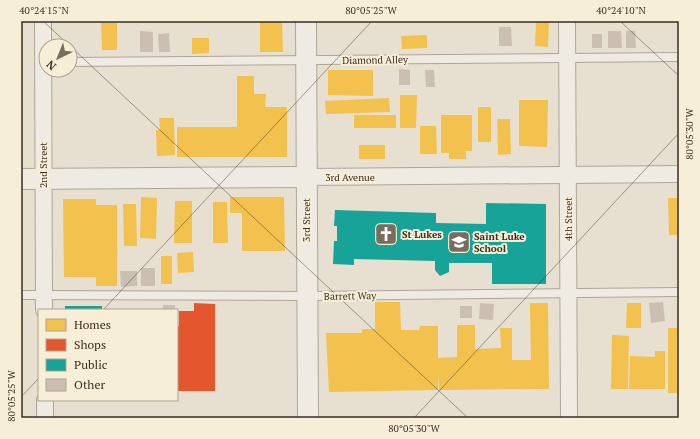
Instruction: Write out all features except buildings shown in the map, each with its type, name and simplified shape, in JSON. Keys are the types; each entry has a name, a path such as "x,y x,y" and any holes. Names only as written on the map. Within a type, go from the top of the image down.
{"street":[{"name":"2nd Street","path":"42,21 43,38"},
{"name":"3rd Street","path":"306,21 308,418"},
{"name":"4th Street","path":"567,21 569,418"},
{"name":"2nd Street","path":"44,78 44,302"},
{"name":"3rd Avenue","path":"21,179 679,174"},
{"path":"44,401 45,418"}],"lane":[{"name":"Diamond Alley","path":"78,62 679,57"},
{"name":"Barrett Way","path":"21,296 44,302 307,296 679,292"}],"place":[{"name":"St Lukes","path":"386,234"},
{"name":"Saint Luke School","path":"459,242"}]}
